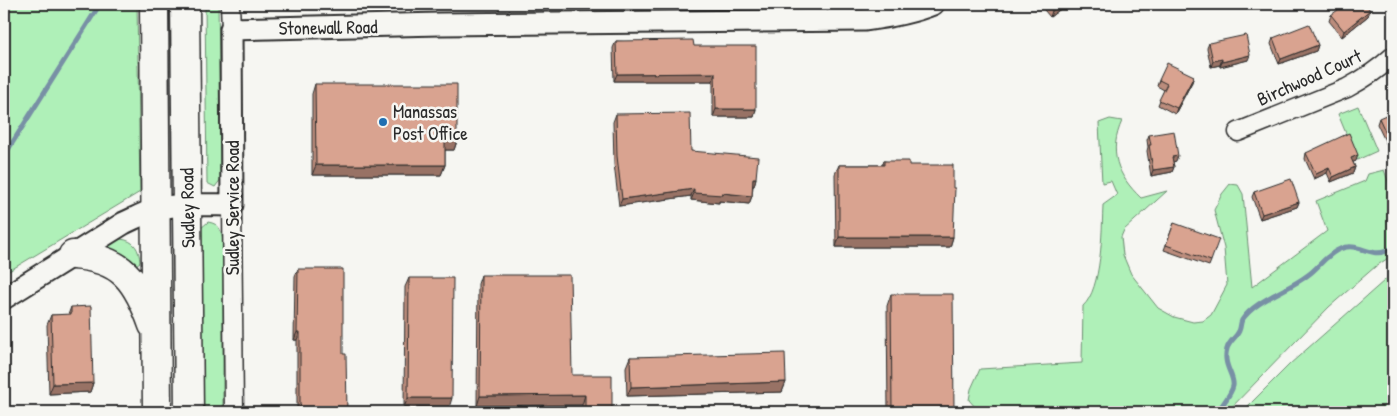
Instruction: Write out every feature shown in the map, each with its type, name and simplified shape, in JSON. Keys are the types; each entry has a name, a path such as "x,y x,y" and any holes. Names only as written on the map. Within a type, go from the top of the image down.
{"main road":[{"name":"Sudley Road","path":"154,4 157,412"},
{"name":"Sudley Road","path":"185,4 188,412"},
{"path":"73,255 104,260 115,265 124,273 139,293 149,315 157,343"}],"street":[{"name":"Sudley Service Road","path":"230,4 234,412"},
{"name":"Stonewall Road","path":"231,29 805,12 864,20 892,17 920,10 933,4"},
{"name":"Birchwood Court","path":"1238,132 1347,88 1383,66 1393,56"},
{"path":"4,298 124,223 157,209 187,204 232,205"}],"green space":[{"path":"4,4 137,4 140,192 4,274"},
{"path":"205,4 218,4 221,179 215,187 207,183"},
{"path":"1358,106 1377,151 1357,160 1338,114"},
{"path":"1110,119 1122,121 1118,132 1116,153 1117,162 1126,181 1141,198 1167,191 1124,230 1121,237 1123,255 1131,274 1158,308 1174,317 1193,322 1203,321 1211,315 1227,285 1224,248 1214,210 1222,194 1230,184 1238,185 1243,194 1252,287 1327,231 1316,201 1365,181 1368,174 1384,170 1393,194 1393,255 1376,266 1329,307 1227,412 976,412 976,408 969,400 971,389 980,369 1082,363 1083,306 1094,287 1100,258 1103,205 1117,195 1111,181 1102,183 1099,123"},
{"path":"208,222 215,224 219,228 223,241 223,412 200,412 200,229"},
{"path":"121,239 133,244 139,253 140,262 132,268 104,250 112,242"},
{"path":"1393,273 1393,412 1242,412 1290,364"}],"building":[{"path":"1045,4 1062,4 1052,11"},
{"path":"1346,4 1365,4 1370,10 1344,31 1331,15"},
{"path":"1309,24 1318,45 1281,59 1273,38"},
{"path":"1246,35 1250,55 1222,62 1222,59 1213,61 1209,43"},
{"path":"693,40 694,46 756,46 756,109 716,109 715,73 617,74 616,41"},
{"path":"1167,63 1194,76 1177,108 1159,100 1167,84 1159,80"},
{"name":"Manassas Post Office","path":"315,84 457,84 457,141 445,141 445,165 316,165"},
{"path":"1393,112 1393,138 1389,140 1379,118"},
{"path":"690,113 691,151 758,157 756,178 753,178 752,196 694,193 694,189 622,199 617,156 616,114"},
{"path":"1174,131 1178,156 1172,157 1174,167 1153,170 1149,135"},
{"path":"1349,133 1358,155 1351,158 1355,167 1333,177 1329,168 1316,174 1306,153"},
{"path":"884,161 909,161 909,165 953,165 953,188 955,188 953,237 839,237 839,165 884,165"},
{"path":"1291,179 1299,202 1262,214 1254,192"},
{"path":"1174,223 1219,239 1211,261 1166,245"},
{"path":"298,269 343,269 343,354 346,354 347,412 300,412 300,332 297,332"},
{"path":"481,275 570,275 572,375 612,375 612,412 585,412 585,395 480,396"},
{"path":"409,278 453,278 452,398 408,398"},
{"path":"891,294 953,294 954,412 892,412"},
{"path":"91,306 93,383 53,384 51,315 71,314 71,307"},
{"path":"785,353 786,382 631,387 630,357"}],"waterway":[{"path":"4,156 100,4"},
{"path":"1218,412 1233,386 1226,360 1227,349 1240,330 1242,320 1248,313 1312,272 1331,254 1340,249 1354,247 1379,253 1393,247"}],"place":[{"name":"Manassas Post Office","path":"383,122"}]}
